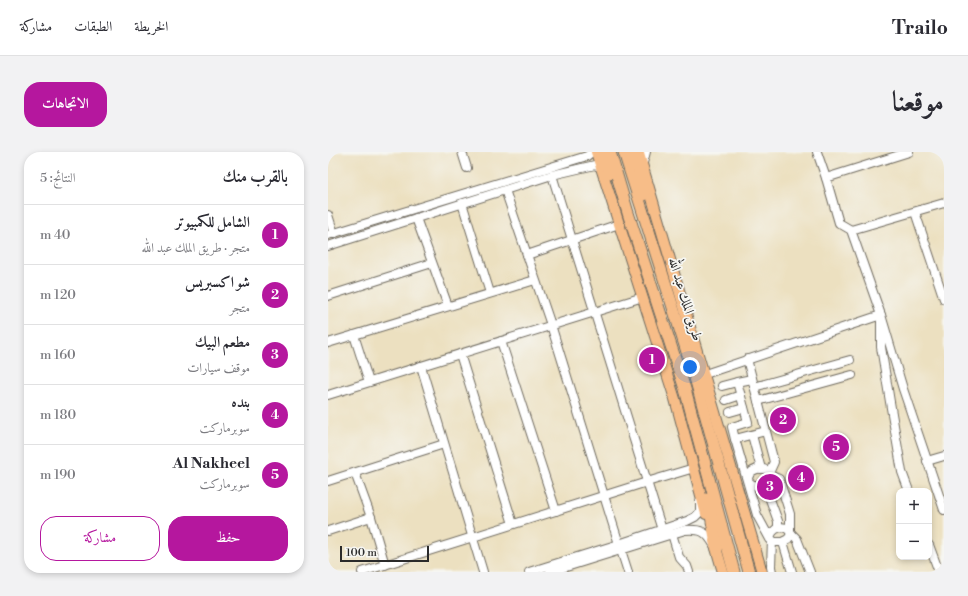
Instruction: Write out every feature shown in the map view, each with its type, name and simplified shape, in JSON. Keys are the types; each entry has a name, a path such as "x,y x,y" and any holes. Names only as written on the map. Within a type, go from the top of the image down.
{"highway":[{"path":"601,152 628,213"},
{"name":"طريق الملك عبد الله","path":"610,152 628,213 685,389 734,572"},
{"name":"طريق الملك عبد الله","path":"624,152 694,374 749,572"},
{"path":"635,152 655,250"},
{"path":"685,389 709,503 716,549"}],"main road":[{"path":"596,152 676,399 721,569"},
{"name":"طريق الملك عبد الله","path":"639,152 762,572"}],"street":[{"path":"462,152 467,168"},
{"path":"328,215 331,234 587,156 592,152"},
{"path":"643,163 646,152"},
{"path":"817,152 839,223 851,230 881,314 903,389 944,510"},
{"path":"826,178 909,152"},
{"path":"328,246 552,175 594,165 600,168"},
{"path":"552,175 662,530"},
{"path":"505,190 551,325 628,572"},
{"path":"851,230 944,203"},
{"path":"462,204 490,294"},
{"path":"915,212 944,299"},
{"path":"416,218 448,306"},
{"path":"527,255 619,224"},
{"path":"328,296 432,263"},
{"path":"328,343 535,280"},
{"path":"328,395 643,297"},
{"path":"705,374 881,314"},
{"path":"881,314 881,347 890,408 902,472 908,488"},
{"path":"354,335 369,382"},
{"path":"501,341 556,511"},
{"path":"460,354 513,524"},
{"path":"737,382 748,422 732,427 735,439 757,515 771,540 783,542 790,536 790,514 774,462 747,359"},
{"path":"722,386 737,382 753,383 850,360"},
{"path":"421,366 483,572"},
{"path":"758,401 852,375"},
{"path":"726,400 741,396"},
{"path":"730,412 744,408"},
{"path":"735,439 766,431"},
{"path":"752,435 761,469"},
{"path":"328,481 444,444"},
{"path":"927,461 944,456"},
{"path":"748,481 750,484 757,485 764,483 769,478 774,462"},
{"path":"362,572 694,468"},
{"path":"748,481 748,477 751,472 761,469 764,469 779,479"},
{"path":"355,473 371,517 385,565"},
{"path":"764,483 778,521 778,527"},
{"path":"550,572 620,547 694,517 700,512 700,490"},
{"path":"328,531 371,517"},
{"path":"772,572 771,540 773,531 778,527 785,527 798,539 810,572"},
{"path":"529,572 685,530 696,529 708,535 716,549"},
{"path":"662,530 672,534"},
{"path":"672,534 679,556 687,566 689,572"},
{"path":"783,542 792,572"},
{"path":"932,553 939,572"},
{"path":"578,563 581,572"}],"place":[{"name":"الشامل للكمبيوتر","path":"652,360"},
{"name":"شو اكسبريس","path":"783,420"},
{"name":"Al Nakheel","path":"836,447"},
{"name":"بنده","path":"801,478"},
{"name":"مطعم البيك","path":"770,487"}]}
